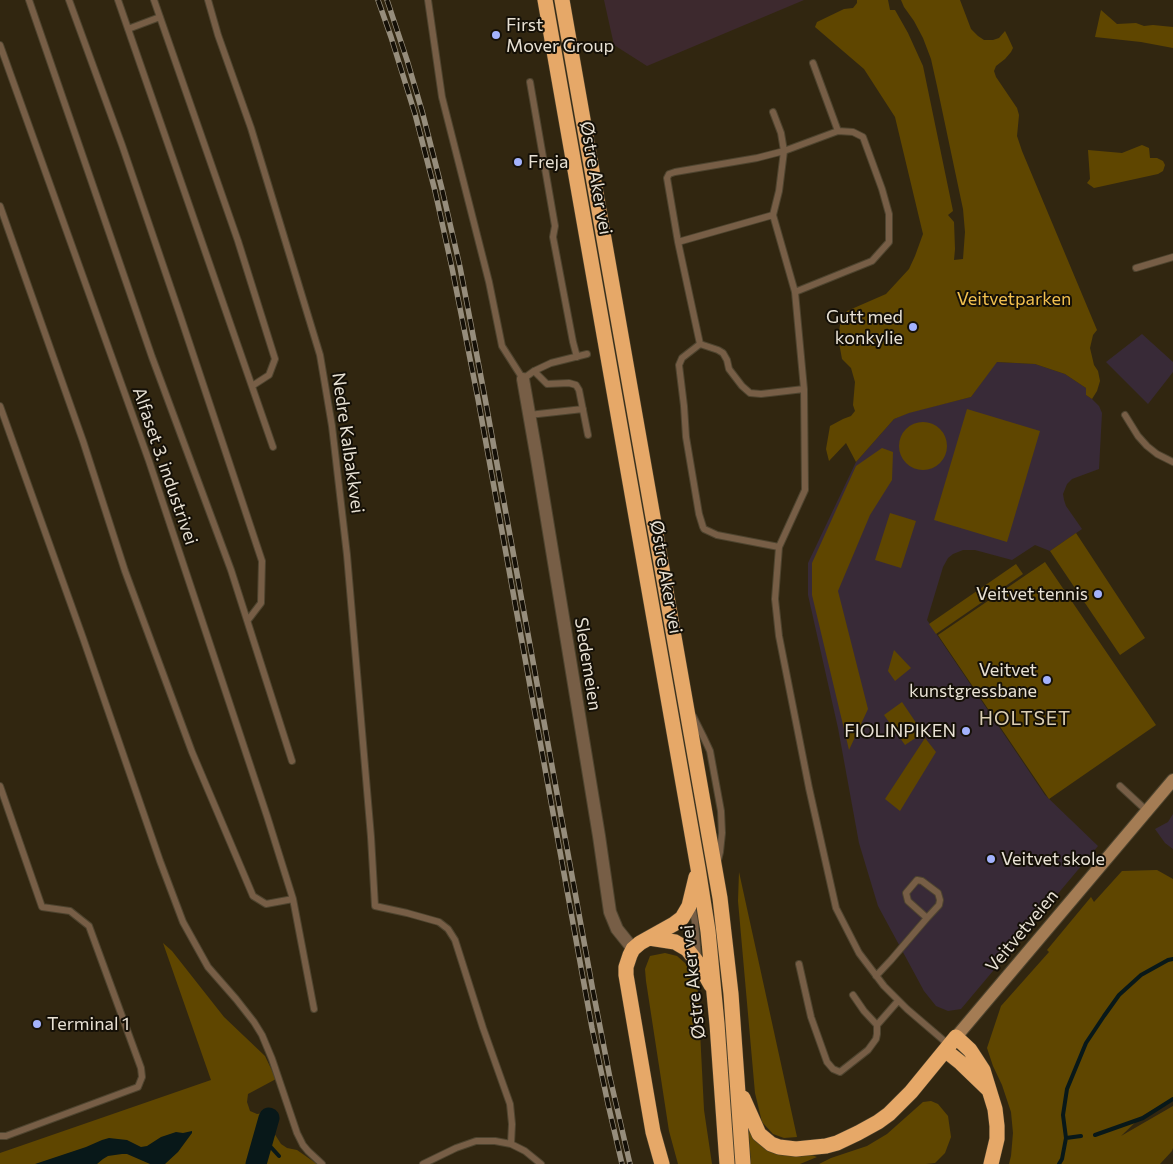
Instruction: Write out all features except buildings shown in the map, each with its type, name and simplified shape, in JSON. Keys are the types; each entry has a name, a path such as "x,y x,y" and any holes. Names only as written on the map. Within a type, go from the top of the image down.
{"highway":[{"name":"Østre Aker vei","path":"545,0 708,931 727,1164"},
{"name":"Østre Aker vei","path":"562,0 720,898 728,961 743,1164"},
{"path":"662,1164 653,1132 626,975 628,960 633,949 682,918 689,906 698,868"},
{"path":"649,938 675,942 687,949 698,962 714,991"},
{"path":"737,1085 752,1121 760,1134 771,1144 796,1149 826,1146 858,1134 889,1114 911,1092 950,1045 961,1063 989,1091 995,1109 997,1126 997,1139 991,1164"}],"street":[{"name":"Sledemeien","path":"522,379 599,836 610,912 617,929 633,949"},
{"name":"Veitvetveien","path":"950,1045 1173,780"}],"lane":[{"name":"Alfaset 3. industrivei","path":"29,0 152,357 232,570 292,761"},
{"path":"69,0 180,315 262,562 261,603 248,620"},
{"path":"118,0 273,447"},
{"path":"154,0 238,241 275,359 269,375 252,386"},
{"name":"Nedre Kalbakkvei","path":"208,0 218,35 251,128 320,355 332,426 347,554 375,906 439,922 448,929 455,940 510,1104 511,1144"},
{"path":"428,0 442,97 489,282 502,346 522,379 550,363 587,354"},
{"path":"128,29 160,17"},
{"name":"Alfaset 3. industrivei","path":"0,45 148,461 268,816 294,899 314,1009"},
{"path":"813,64 838,131"},
{"path":"530,82 555,226 553,237 577,357"},
{"path":"773,112 781,132 784,151 773,215 795,292 804,389 805,490 779,547 775,599 779,636 813,807 836,908 859,954 884,986 898,1001 950,1045"},
{"path":"700,344 678,242 667,178 669,174 757,158 784,151 838,131 853,132 862,137 865,143 890,214 889,242 872,261 795,292"},
{"path":"0,206 83,441 125,571 196,761 253,896 266,904 294,899"},
{"path":"678,242 773,215"},
{"path":"1136,268 1173,257"},
{"path":"700,344 723,353 729,369 750,393 761,394 804,389"},
{"path":"700,344 682,358 679,365 686,437 699,514 703,527 717,534 779,547"},
{"path":"534,371 547,384 569,383 576,385 579,390 588,434"},
{"path":"0,406 160,861 184,922 208,967 236,999 262,1034 297,1133 303,1145 322,1164"},
{"path":"529,415 583,409"},
{"path":"1125,415 1138,436 1147,446 1157,454 1173,462"},
{"path":"0,786 42,907 70,911 89,926 141,1068 142,1077 138,1087 6,1136 0,1136"},
{"path":"1120,786 1147,811"},
{"path":"876,976 939,905 938,893 922,881 917,880 906,893 908,901 927,918"},
{"path":"690,900 695,922 698,962"},
{"path":"799,964 811,1017 827,1062 833,1069 840,1072 868,1050 876,1039 878,1029 864,1012 854,995"},
{"path":"876,1025 898,1001"},
{"path":"423,1164 456,1148 476,1141 495,1141 511,1144 525,1151 541,1164"}],"shaded area":[{"path":"604,0 804,0 647,66 614,45"},
{"path":"1142,334 1173,362 1173,372 1148,404 1106,362"},
{"path":"996,362 1035,364 1065,374 1086,388 1086,395 1099,406 1102,413 1099,469 1072,479 1067,484 1063,494 1066,506 1082,529 1050,551 1035,545 1012,560 975,550 963,550 953,554 948,558 943,567 927,620 1045,795 1098,846 961,1009 948,1011 936,1006 924,991 878,906 859,843 838,728 808,595 808,563 856,462 894,419 910,412 971,397"},
{"path":"1173,814 1173,849 1165,843 1155,829 1168,822"},
{"path":"192,1131 178,1152 165,1164 150,1164 127,1154 122,1154 108,1156 97,1164 35,1164 109,1138 127,1140 141,1147 176,1132"}],"green space":[{"name":"Veitvetparken","path":"857,0 888,0 890,10 895,10 923,66 953,211 948,215 954,222 954,260 963,259 965,232 963,209 931,59 923,38 901,0 960,0 971,29 978,36 984,40 993,40 999,38 1005,31 1013,48 1005,59 996,66 994,71 1017,108 1019,115 1017,136 1022,151 1097,330 1093,335 1090,348 1100,381 1092,399 1086,395 1086,388 1065,374 1035,364 997,362 971,397 909,413 894,419 856,462 846,443 829,461 826,449 830,426 851,416 855,411 853,405 855,382 851,368 842,359 838,337 841,319 847,311 886,294 909,269 923,234 895,117 864,69 815,27 817,22 844,9 853,8"},
{"path":"1101,10 1117,24 1136,23 1144,26 1173,27 1173,48 1095,37"},
{"path":"1142,145 1149,148 1150,158 1157,158 1163,161 1165,165 1163,171 1158,174 1094,188 1087,183 1090,179 1088,150 1122,153"},
{"path":"967,409 1040,431 1007,542 934,520"},
{"path":"923,422 932,424 940,429 945,437 947,446 945,455 940,463 932,468 923,470 914,468 906,463 901,455 899,446 901,437 906,429 914,424"},
{"path":"882,448 893,452 892,480 870,515 838,591 868,709 849,750 812,595 812,563 856,466"},
{"path":"890,513 916,521 901,568 875,560"},
{"name":"Veitvet tennis","path":"1076,533 1145,638 1120,655 1050,551"},
{"name":"Veitvet kunstgressbane","path":"1045,562 1156,725 1049,799 938,635"},
{"path":"1016,564 1023,574 936,634 929,624"},
{"path":"894,650 911,668 895,681 888,671"},
{"path":"902,702 923,733 905,745 884,715"},
{"path":"925,738 936,752 900,811 885,799"},
{"path":"1157,870 1173,879 1173,1098 1142,1116 1121,1136 1173,1106 1172,1151 1160,1164 1009,1164 1013,1133 1011,1112 987,1048 1001,1006 1049,952 1047,950 1091,897 1094,902 1122,871"},
{"path":"739,872 797,1137 784,1138 773,1134 762,1122 755,1093 738,901"},
{"path":"163,943 172,951 224,1017 265,1056 276,1079 248,1094 247,1102 250,1111 257,1114 265,1113 262,1127 274,1133 281,1144 287,1148 297,1150 317,1164 0,1164 0,1153 211,1080"},
{"path":"665,953 677,956 685,963 694,978 698,992 704,1110 712,1164 678,1164 669,1131 645,969 650,956"},
{"path":"931,1101 938,1104 948,1116 951,1137 945,1153 935,1163 819,1164 867,1146 887,1134 923,1102"},
{"path":"748,1121 760,1143 817,1157 800,1164 751,1164"}],"waterway":[{"path":"1059,1164 1062,1159 1066,1138 1063,1115 1067,1089 1086,1043 1119,995 1141,975 1173,959"},
{"path":"1095,1135 1143,1118 1173,1099"},
{"path":"256,1164 269,1118"},
{"path":"265,1134 269,1145 279,1156"},
{"path":"1066,1138 1081,1136"}],"railway":[{"path":"378,0 415,114 452,268 478,399 592,1028 622,1164"},
{"path":"387,0 422,111 460,267 593,991 610,1078 630,1164"}],"place":[{"name":"First Mover Group","path":"496,35"},
{"name":"Freja","path":"518,162"},
{"name":"Gutt med konkylie","path":"913,327"},
{"name":"Veitvet tennis","path":"1098,594"},
{"name":"Veitvet kunstgressbane","path":"1047,680"},
{"name":"FIOLINPIKEN","path":"966,731"},
{"name":"Veitvet skole","path":"991,859"},
{"name":"Terminal 1","path":"37,1024"}],"district":[{"name":"HOLTSET","path":"1025,719"}]}
